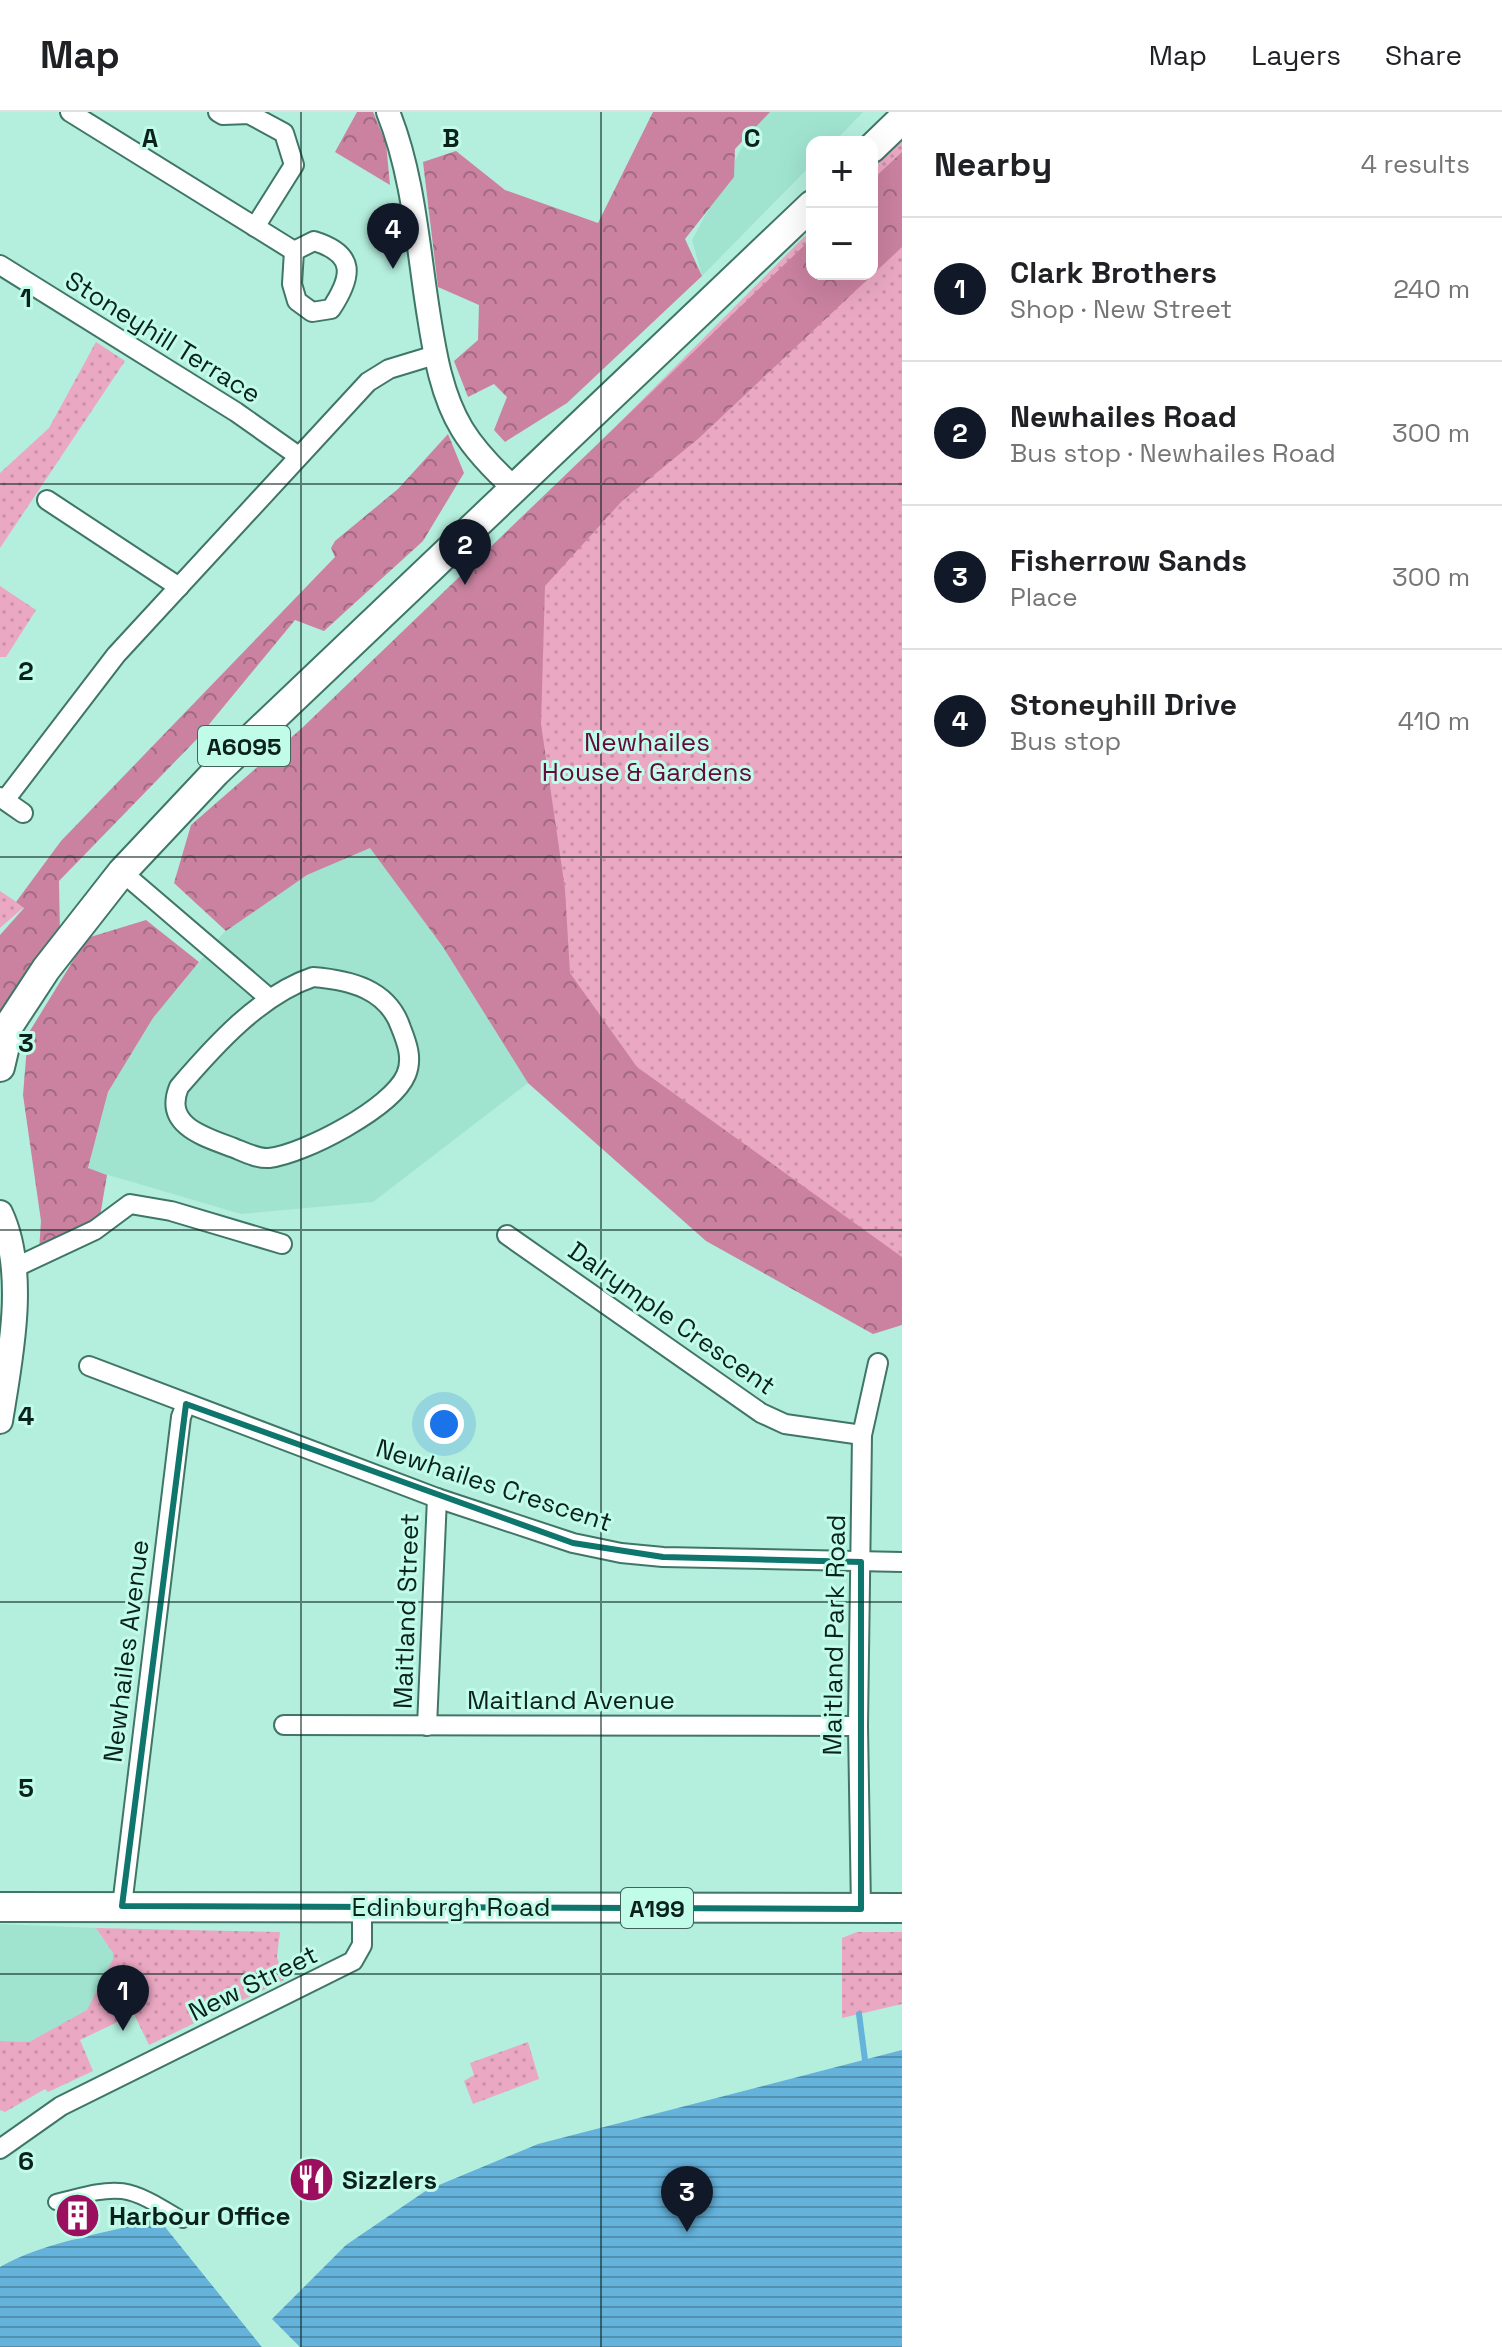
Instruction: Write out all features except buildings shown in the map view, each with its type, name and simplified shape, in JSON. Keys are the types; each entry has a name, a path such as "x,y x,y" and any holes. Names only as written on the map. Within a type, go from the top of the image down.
{"main road":[{"path":"878,142 902,119"},
{"name":"A6095","path":"0,1067 4,1036 46,969 122,872 216,772 809,208"},
{"path":"0,1213 12,1269 12,1344 0,1421"},
{"name":"Edinburgh Road","path":"0,1907 902,1908"}],"street":[{"path":"70,112 294,251"},
{"path":"218,112 223,115 249,114 284,133 294,165 255,227"},
{"path":"388,112 409,189 435,355 448,398 462,429 489,465 515,489"},
{"name":"Stoneyhill Terrace","path":"0,265 236,412 297,455"},
{"path":"23,813 2,798 116,655 297,455 368,382 389,369 435,355"},
{"path":"47,500 179,587"},
{"path":"122,872 269,998"},
{"path":"313,977 347,980 382,997 397,1017 410,1057 407,1075 395,1093 327,1139 298,1152 264,1159 188,1130 173,1101 179,1087 195,1069 269,998 313,977"},
{"path":"12,1269 95,1230 130,1204 171,1211 282,1244"},
{"name":"Dalrymple Crescent","path":"507,1235 761,1413 785,1424 862,1435"},
{"name":"Maitland Park Road","path":"861,1909 858,1726 862,1435 878,1363"},
{"name":"Newhailes Crescent","path":"89,1366 437,1498 573,1543 621,1553 902,1562"},
{"name":"Newhailes Avenue","path":"122,1906 179,1433 186,1404"},
{"name":"Maitland Street","path":"427,1726 437,1498"},
{"name":"Maitland Avenue","path":"284,1725 858,1726"},
{"name":"New Street","path":"0,2149 61,2106 353,1961 362,1945 362,1907"},
{"path":"56,2202 112,2188 145,2196 183,2220"}],"highlighted area":[{"path":"186,1404 573,1543 663,1557 861,1562 861,1909 122,1906"}],"shaded area":[{"path":"761,112 863,112 840,136 806,136 806,170 702,276 692,240"},
{"path":"370,847 443,947 528,1083 373,1202 241,1214 88,1169 108,1092 153,1018 225,931 307,875"},
{"path":"0,1924 96,1928 113,1953 113,1959 88,2010 29,2042 0,2041"}],"green space":[{"path":"357,112 373,112 386,143 390,185 335,152"},
{"path":"653,112 770,112 735,149 734,177 685,239 702,276 567,403 505,442 494,430 507,397 494,384 468,397 454,361 478,340 479,305 438,287 423,162 456,151 505,190 598,223"},
{"name":"Newhailes House & Gardens","path":"902,138 902,1276 560,1034 288,756 806,235 806,280 878,280 878,163"},
{"path":"902,152 902,247 878,270 878,208 878,174"},
{"path":"806,244 806,280 867,280 698,439 622,501 545,586 541,724 565,889 570,973 637,1067 902,1257 902,1325 873,1334 706,1241 528,1083 443,947 370,848 307,875 226,931 174,883 191,825 302,728"},
{"path":"96,342 125,361 0,548 0,473 49,428"},
{"path":"448,434 464,473 423,541 324,631 295,620 197,739 59,881 60,937 0,1019 0,935 24,908 16,902 61,841 335,557 331,548 335,541 398,489"},
{"path":"0,586 36,610 6,657 0,657"},
{"path":"0,891 24,907 0,928"},
{"path":"146,920 199,962 153,1018 108,1092 88,1168 107,1175 99,1222 39,1251 41,1221 23,1095 28,1034 87,938"},
{"path":"96,1928 280,1932 277,1957 284,1980 149,2045 134,2014 80,2040 93,2071 48,2092 45,2089 5,2112 0,2110 0,2041 29,2042 87,2010 113,1959 113,1953"},
{"path":"857,1932 902,1932 902,2004 842,2018 842,1938"},
{"path":"528,2042 539,2079 473,2104 464,2081 474,2075 470,2063"}],"water":[{"path":"902,2050 902,2347 300,2347 272,2319 346,2245 427,2190 538,2144"},
{"path":"158,2218 262,2347 0,2347 0,2267 38,2250"}],"pier":[{"path":"158,2218 165,2220 233,2301 266,2347 262,2347"}],"waterway":[{"path":"859,2014 865,2060"}],"place":[{"name":"Stoneyhill Drive","path":"393,269"},
{"name":"Newhailes Road","path":"465,585"},
{"name":"Clark Brothers","path":"123,2031"},
{"name":"Sizzlers","path":"311,2180"},
{"name":"Harbour Office","path":"78,2216"},
{"name":"Fisherrow Sands","path":"687,2232"}]}
